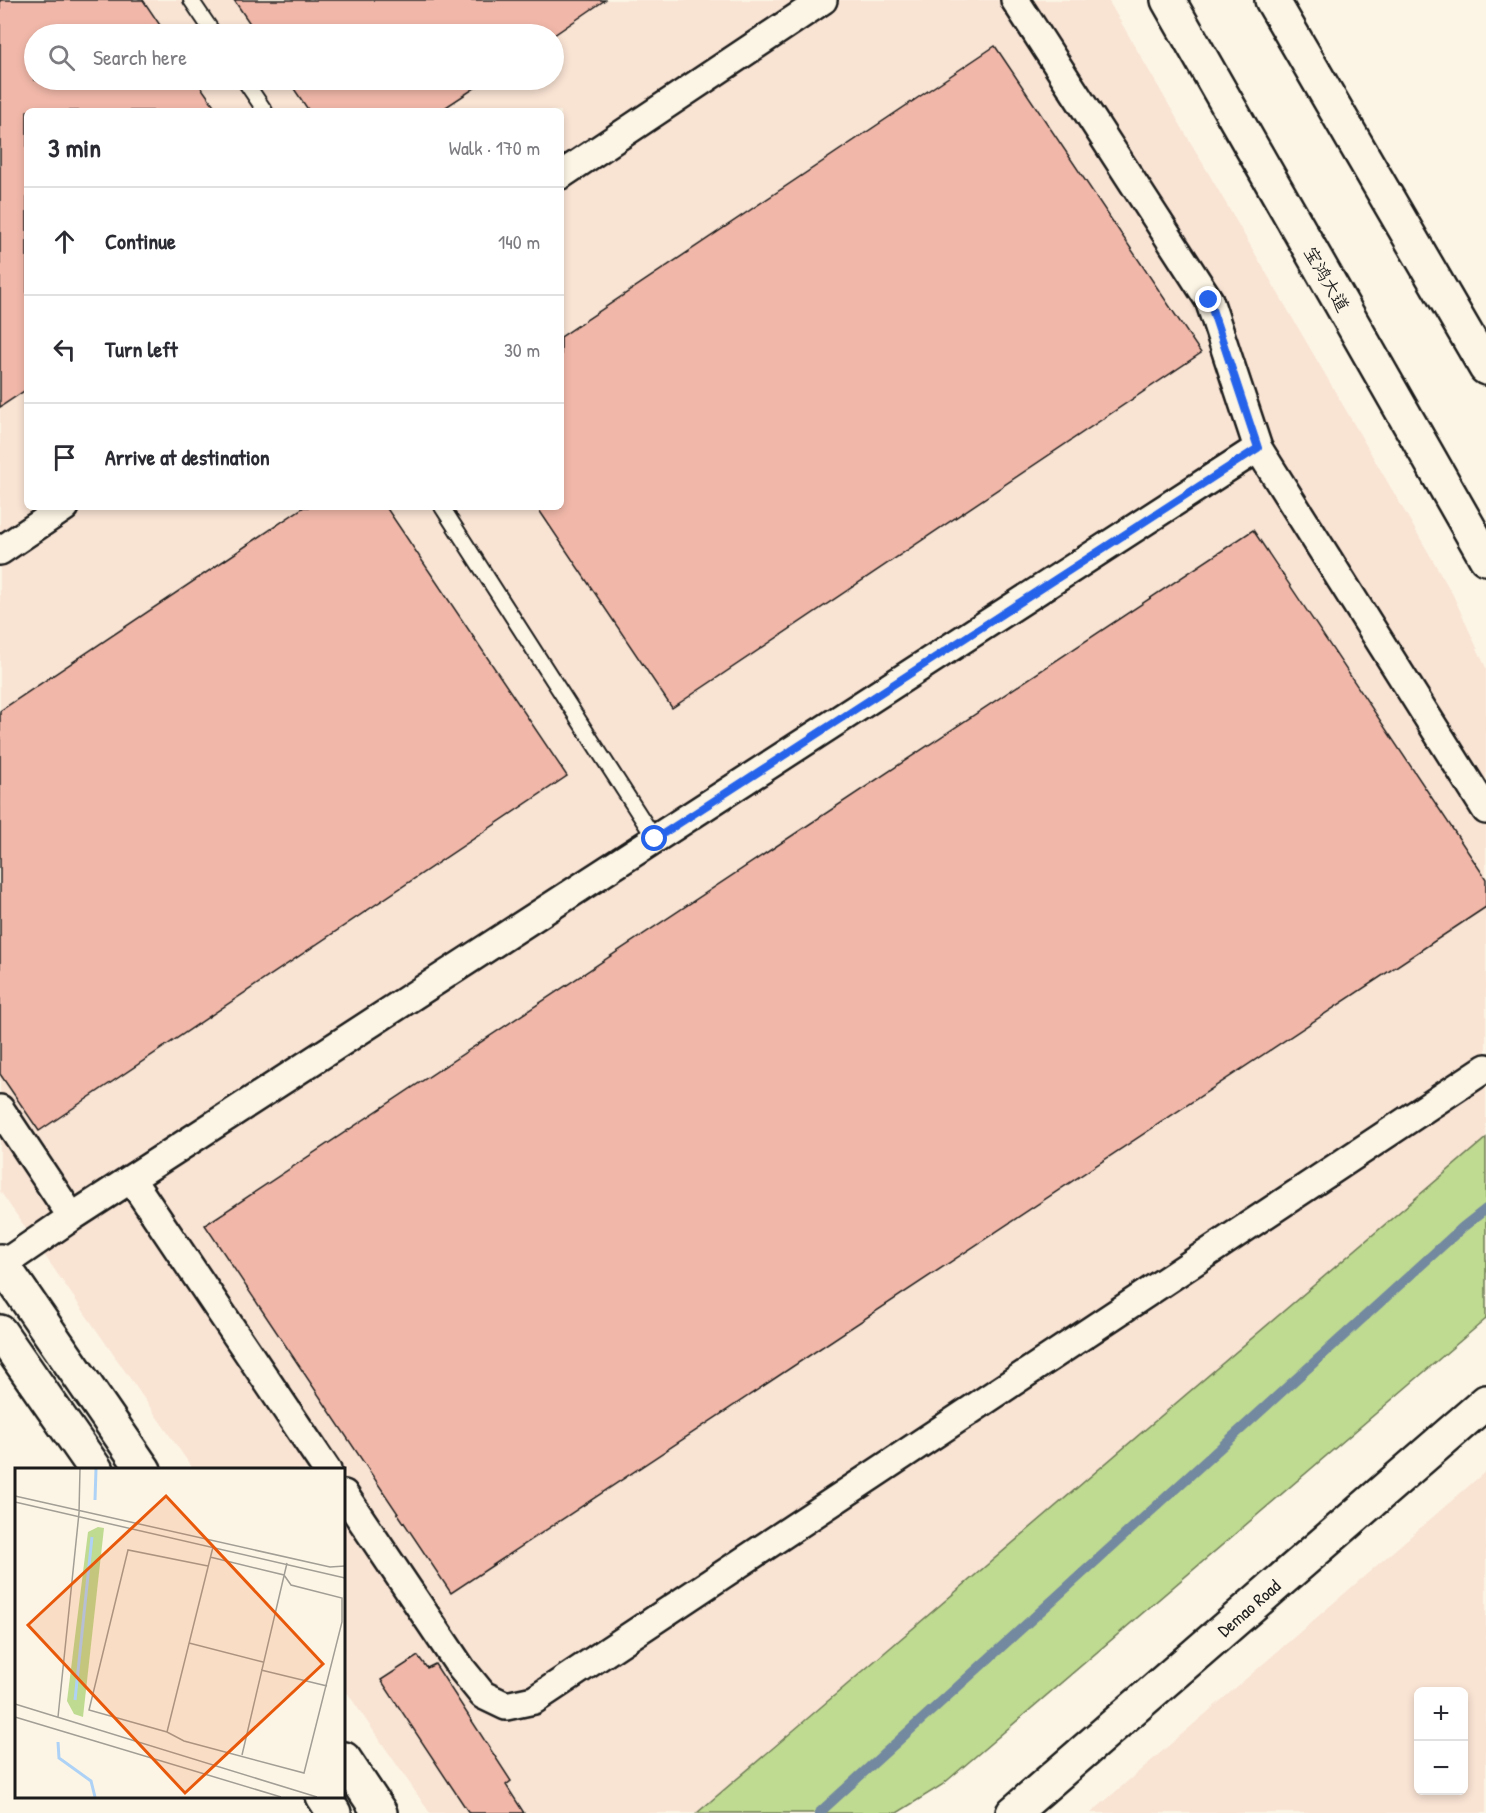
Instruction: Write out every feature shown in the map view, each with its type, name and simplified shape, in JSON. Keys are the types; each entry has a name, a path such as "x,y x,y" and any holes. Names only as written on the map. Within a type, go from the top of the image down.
{"main road":[{"name":"宝鸿大道","path":"1168,0 1486,558"},
{"path":"1272,0 1486,368"},
{"path":"1,1263 143,1468"},
{"path":"0,1332 95,1468"},
{"name":"Demao Road","path":"1013,1813 1486,1402"},
{"path":"345,1761 380,1813"},
{"path":"324,1798 334,1813"}],"street":[{"path":"564,173 823,0"},
{"path":"1015,0 1209,300 1258,448 1486,810"},
{"path":"1,1263 1258,448"},
{"path":"0,551 61,510"},
{"path":"345,1495 461,1668 483,1695 506,1706 534,1700 1486,1068"},
{"path":"0,1109 72,1217"},
{"path":"131,1179 326,1468"}],"lane":[{"path":"191,0 207,24"},
{"path":"251,90 263,108"},
{"path":"444,510 655,839"}],"shaded area":[{"path":"0,0 1108,0 1453,595 1486,668 1486,1138 697,1813 430,1813 345,1689 345,1468 192,1468 0,1191"},
{"path":"1486,1471 1486,1813 1091,1813"}],"green space":[{"path":"1486,1138 1486,1319 942,1785 897,1813 697,1813"}],"building":[{"path":"0,0 143,0 159,24 24,24 24,90 203,90 216,108 24,108 24,391 0,407"},
{"path":"234,0 605,0 564,28 564,24 250,24"},
{"path":"995,46 1201,353 672,708 539,510 564,510 564,335"},
{"path":"295,90 472,90 445,108 307,108"},
{"path":"300,510 388,510 567,776 39,1131 0,1074 0,711"},
{"path":"1253,530 1486,879 1486,907 451,1593 205,1225"},
{"path":"418,1656 427,1668 435,1664 511,1781 506,1785 524,1813 469,1813 381,1680"}],"waterway":[{"path":"819,1813 1463,1227 1486,1209"}],"route":[{"path":"655,839 1258,448 1209,300"}]}
